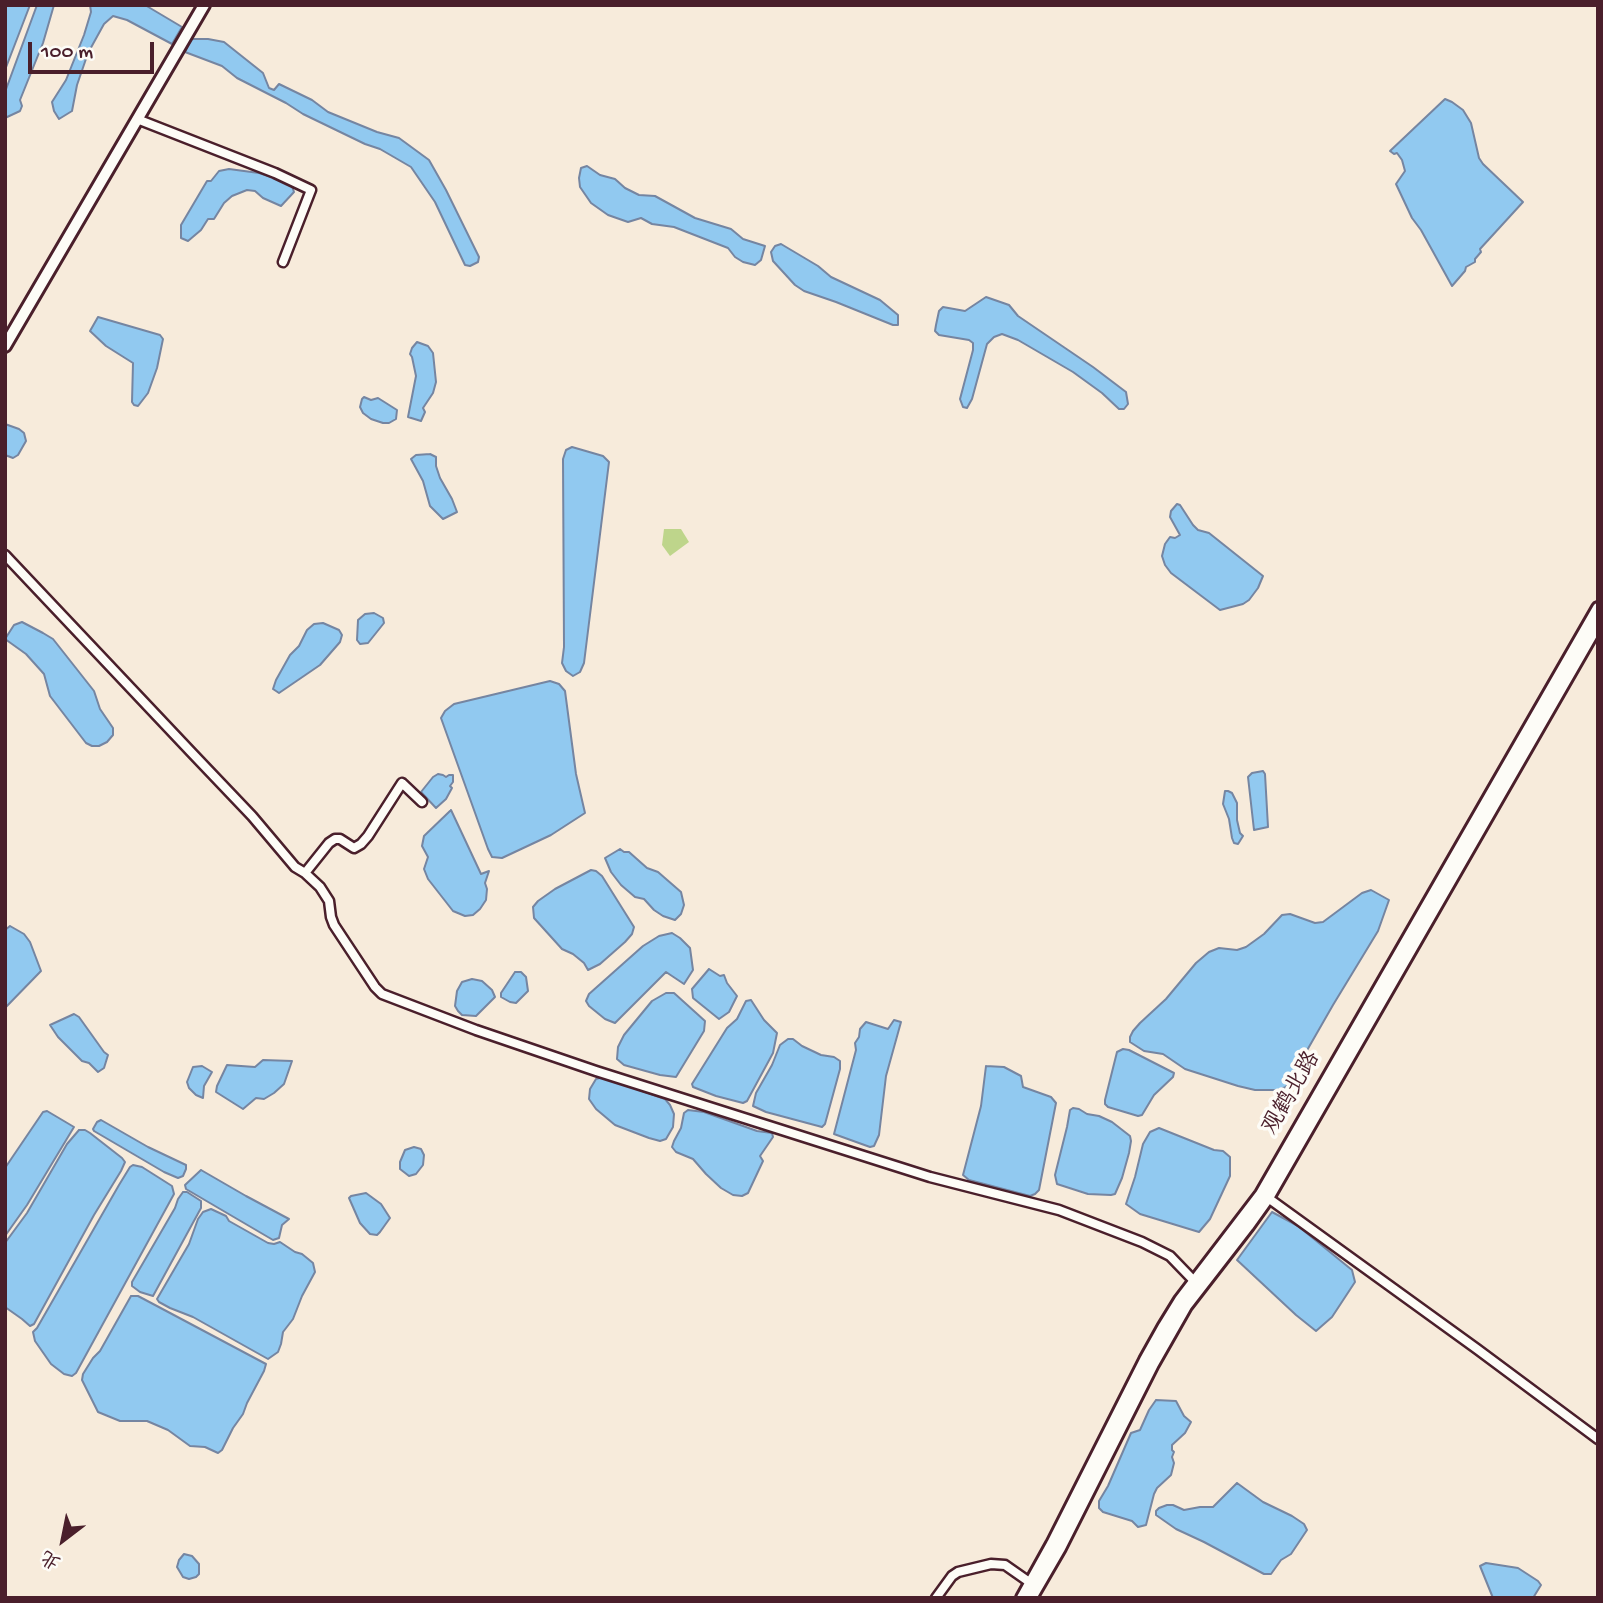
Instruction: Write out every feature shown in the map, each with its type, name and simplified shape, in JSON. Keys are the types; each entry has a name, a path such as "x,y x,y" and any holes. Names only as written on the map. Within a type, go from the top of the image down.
{"street":[{"path":"5,346 204,5"},
{"path":"137,119 275,173 311,190 282,262"},
{"path":"5,555 252,816 295,867 320,887 329,901 334,925 382,994 476,1030 622,1079 930,1177 1059,1210 1142,1242 1170,1256 1197,1284"},
{"name":"观鹤北路","path":"1265,1196 1598,608"},
{"name":"观鹤北路","path":"1022,1598 1033,1589 1052,1544 1145,1360 1180,1300 1197,1284 1265,1196 1598,624"},
{"path":"305,873 335,839 340,839 354,848 360,844 402,783 422,802"},
{"path":"1265,1196 1598,1439"},
{"path":"936,1598 958,1572 991,1564 1005,1565 1033,1589"}],"green space":[{"path":"664,529 681,529 689,542 670,556 662,545"}],"water":[{"path":"5,5 30,5 5,70"},
{"path":"37,5 54,5 43,43 20,100 20,111 5,118 5,92"},
{"path":"90,5 145,5 182,27 172,44 127,20 113,16 104,24 88,53 72,111 59,119 52,102 66,80 84,35 91,12"},
{"path":"191,39 224,42 263,73 269,88 274,90 279,84 312,100 328,112 399,138 429,160 479,257 478,262 465,265 435,202 411,167 380,149 303,114 237,78 222,66 185,52"},
{"path":"1445,99 1463,110 1471,123 1479,158 1483,164 1523,202 1480,249 1475,262 1466,267 1452,286 1412,218 1396,184 1405,171 1397,153 1390,151"},
{"path":"587,166 600,175 615,179 639,195 655,196 695,218 731,229 743,239 765,246 761,260 755,265 743,262 728,248 674,227 652,224 641,218 628,222 608,215 591,203 580,187 581,168"},
{"path":"229,169 259,173 291,183 294,192 281,206 255,191 247,190 232,196 214,219 208,219 201,230 188,241 181,238 181,225 207,181 211,181 219,171"},
{"path":"781,244 831,277 880,300 898,315 898,325 804,291 795,285 773,261 771,252 775,246"},
{"path":"986,297 1009,305 1018,316 1093,367 1126,392 1128,404 1124,409 1119,409 1073,372 1018,340 1002,334 987,344 972,399 967,408 963,407 960,399 973,343 939,335 935,331 936,325 939,311 943,307 965,311"},
{"path":"98,317 160,335 163,339 148,393 138,406 132,402 133,363 106,346 90,331"},
{"path":"417,342 428,346 433,353 436,382 433,393 423,408 425,412 421,421 408,417 416,376 410,354"},
{"path":"364,397 371,400 378,398 397,410 396,419 383,423 371,419 360,407"},
{"path":"5,424 24,433 26,441 18,455 13,458 5,455"},
{"path":"572,447 603,456 609,462 584,663 580,672 573,676 566,671 562,663 563,459 566,450"},
{"path":"430,454 436,457 440,478 457,512 443,519 430,506 423,481 411,459 416,455"},
{"path":"1177,504 1198,530 1209,533 1263,576 1249,600 1220,610 1171,573 1165,565 1162,556 1165,544 1170,537 1180,535 1170,517"},
{"path":"374,613 383,618 384,623 368,643 360,644 357,640 358,620 365,614"},
{"path":"22,622 53,639 94,691 100,709 113,728 113,735 107,742 99,746 86,743 50,696 44,674 26,654 5,639 14,625"},
{"path":"323,623 339,630 342,635 340,642 320,665 279,693 273,689 290,655 299,646 307,630 314,624"},
{"path":"550,681 559,684 565,691 576,774 585,813 551,835 502,858 492,857 441,718 454,704"},
{"path":"1263,771 1268,827 1254,830 1248,777 1252,773"},
{"path":"438,774 446,777 453,775 453,782 446,799 436,808 421,792"},
{"path":"1225,791 1232,793 1237,803 1237,820 1243,836 1238,844 1234,843 1232,838 1223,804"},
{"path":"451,810 481,874 489,871 485,883 486,900 473,915 465,916 453,911 428,879 424,869 428,857 422,846 424,836"},
{"path":"620,849 629,852 647,868 658,872 681,892 684,905 675,920 663,916 644,899 635,897 621,885 605,858"},
{"path":"591,870 602,876 634,927 625,942 600,964 588,970 573,954 562,949 534,918 533,907 555,889"},
{"path":"1371,890 1389,900 1378,931 1286,1087 1278,1090 1255,1090 1238,1086 1185,1069 1163,1054 1144,1051 1130,1042 1133,1031 1140,1023 1209,952 1219,948 1237,950 1246,947 1264,934 1282,915 1290,914 1315,923 1323,922 1362,893"},
{"path":"10,926 24,934 30,942 41,971 5,1008 5,930"},
{"path":"672,933 690,948 693,970 684,984 666,972 615,1023 605,1019 589,1006 586,1001 589,994 643,946 659,936"},
{"path":"709,969 720,976 724,975 737,996 729,1012 719,1019 693,998 692,989"},
{"path":"515,972 521,972 526,977 528,991 516,1003 501,997"},
{"path":"472,979 482,981 495,997 476,1016 462,1015 455,1006 457,991 462,982"},
{"path":"666,993 674,993 705,1021 704,1031 676,1077 624,1065 617,1059 618,1047 624,1035 652,1001"},
{"path":"751,1000 764,1020 777,1033 773,1053 747,1101 743,1103 716,1096 693,1087 692,1084 727,1028 737,1019 746,1001"},
{"path":"74,1014 108,1055 104,1068 98,1072 89,1063 82,1061 50,1025"},
{"path":"894,1020 901,1022 886,1076 879,1135 874,1146 870,1147 834,1134 860,1029 866,1022 888,1029"},
{"path":"788,1039 840,1061 825,1124 822,1127 753,1106 756,1093 780,1045"},
{"path":"1123,1049 1174,1073 1154,1095 1142,1115 1105,1104 1117,1052"},
{"path":"263,1060 292,1061 284,1084 274,1093 264,1099 256,1098 243,1109 216,1092 227,1065 255,1067"},
{"path":"202,1066 212,1072 204,1086 203,1098 189,1088 187,1082 193,1067"},
{"path":"986,1066 1004,1067 1021,1076 1023,1087 1051,1097 1056,1103 1039,1190 1030,1196 969,1180 963,1175 981,1106"},
{"path":"603,1077 665,1099 674,1114 673,1127 666,1139 660,1141 649,1138 615,1125 596,1109 589,1099 590,1089 596,1079"},
{"path":"1073,1108 1112,1122 1130,1136 1129,1153 1115,1194 1088,1194 1057,1184 1055,1175 1070,1110"},
{"path":"688,1110 704,1112 757,1131 772,1133 773,1137 760,1156 763,1161 748,1193 742,1196 733,1195 721,1188 693,1159 676,1152 672,1147 681,1128 684,1113"},
{"path":"47,1111 74,1127 5,1236 5,1168 43,1112"},
{"path":"101,1120 186,1165 183,1176 178,1178 164,1172 94,1131 97,1122"},
{"path":"1159,1128 1214,1150 1223,1151 1230,1157 1230,1176 1210,1219 1199,1232 1140,1214 1126,1204 1143,1144 1150,1132"},
{"path":"79,1130 90,1133 125,1162 34,1324 30,1326 5,1307 5,1243 27,1213 67,1144"},
{"path":"414,1147 421,1149 424,1155 423,1165 416,1174 409,1176 400,1169 400,1162 405,1150"},
{"path":"133,1165 142,1167 172,1186 174,1194 76,1373 72,1376 64,1374 51,1364 35,1341 33,1332"},
{"path":"201,1170 289,1219 282,1225 279,1238 273,1240 186,1189 185,1185"},
{"path":"183,1192 201,1201 201,1208 153,1296 140,1292 132,1286 132,1282"},
{"path":"366,1193 381,1204 390,1218 377,1235 370,1234 360,1223 349,1198"},
{"path":"211,1209 268,1243 280,1242 313,1263 315,1272 293,1319 283,1332 278,1352 268,1359 157,1299 189,1244 198,1219 203,1212"},
{"path":"1272,1212 1298,1226 1352,1270 1355,1282 1332,1317 1316,1331 1237,1260"},
{"path":"131,1296 138,1296 266,1364 243,1414 218,1453 205,1447 190,1446 168,1430 147,1421 120,1421 98,1412 82,1380 83,1374 100,1351"},
{"path":"1156,1400 1176,1401 1184,1416 1191,1422 1185,1433 1172,1445 1174,1463 1171,1475 1154,1494 1146,1525 1138,1527 1132,1521 1103,1512 1099,1508 1099,1501 1131,1433 1140,1430"},
{"path":"1237,1483 1263,1502 1304,1524 1307,1530 1291,1554 1281,1560 1271,1574 1264,1574 1176,1529 1156,1515 1159,1508 1167,1505 1184,1510 1213,1507"},
{"path":"184,1554 192,1556 199,1564 199,1574 196,1577 183,1577 177,1567"},
{"path":"1486,1563 1518,1568 1541,1585 1533,1598 1493,1598 1480,1566"}]}
